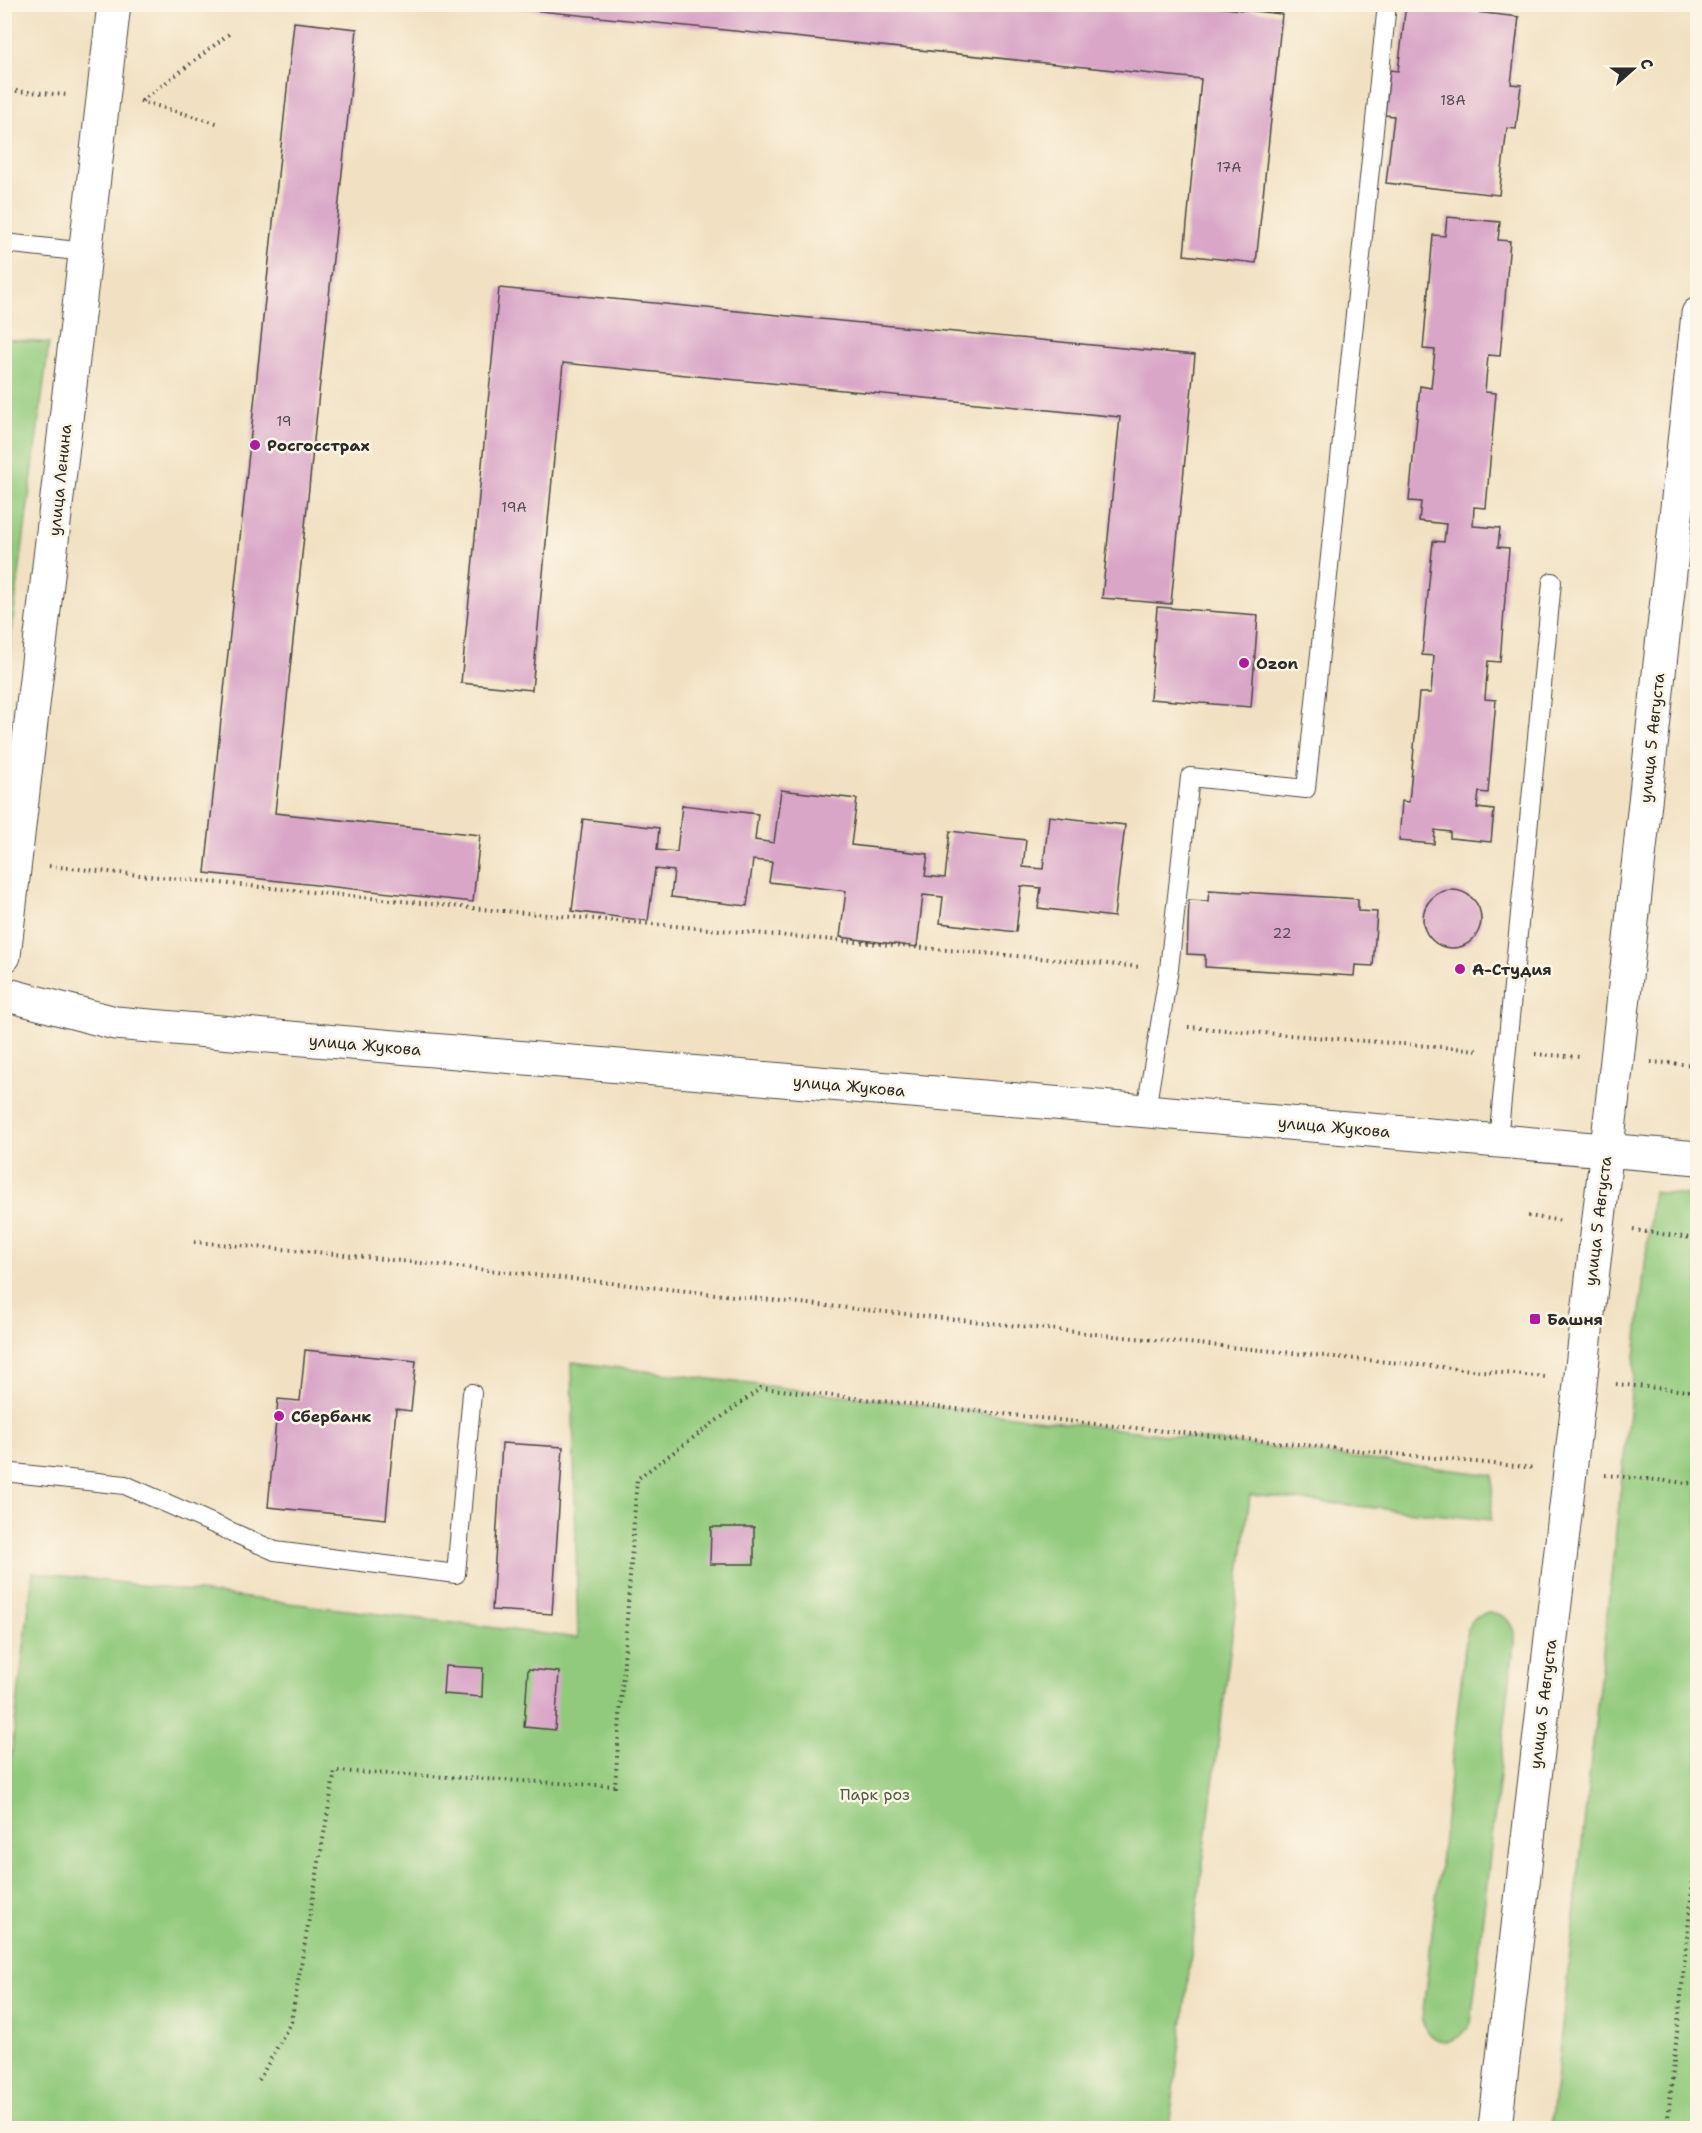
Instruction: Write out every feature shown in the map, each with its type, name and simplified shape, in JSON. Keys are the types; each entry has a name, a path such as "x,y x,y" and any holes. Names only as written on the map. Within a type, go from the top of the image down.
{"street":[{"name":"улица Ленина","path":"4,956 114,4"},
{"name":"улица 5 Августа","path":"1495,2128 1607,1150 1698,314"},
{"name":"улица Жукова","path":"4,993 115,1023 1698,1158"}],"lane":[{"path":"1146,1110 1169,969 1190,777 1306,789 1387,4"},
{"path":"4,243 86,252"},
{"path":"1498,1141 1552,582"},
{"path":"4,1472 125,1485 275,1551 456,1574 472,1394"}],"path":[{"path":"141,102 229,34"},
{"path":"16,863 492,910 1169,969"},
{"path":"1160,1025 1698,1065"},
{"path":"195,1242 306,1251 1079,1332 1698,1392"},
{"path":"259,2080 291,2022 335,1771 615,1786 637,1479 761,1388 1093,1424 1698,1484"},
{"path":"1667,2128 1698,1833"}],"green space":[{"path":"4,339 49,343 5,682"},
{"path":"1653,1192 1698,1197 1697,2128 1551,2128"},
{"name":"Парк роз","path":"572,1362 1493,1475 1491,1520 1250,1495 1169,2128 5,2128 4,1815 33,1572 578,1638"},
{"path":"1488,1612 1505,1618 1515,1634 1471,2023 1459,2037 1445,2041 1431,2035 1422,2020 1467,1629 1475,1619"}],"building":[{"path":"492,4 1186,4 1282,14 1256,263 1184,255 1201,79 492,6"},
{"path":"1406,4 1519,17 1511,84 1521,85 1516,129 1507,128 1499,195 1386,183 1394,116 1385,115 1390,70 1398,71"},
{"path":"294,22 357,29 275,813 480,835 473,902 205,873"},
{"path":"1447,217 1500,222 1498,240 1510,241 1500,356 1488,355 1485,392 1496,393 1486,508 1474,507 1473,526 1500,528 1498,547 1509,548 1500,662 1488,661 1485,699 1496,700 1488,793 1479,792 1477,808 1494,810 1491,842 1450,838 1450,832 1435,830 1434,844 1399,841 1402,801 1409,802 1419,693 1431,693 1434,656 1422,655 1433,541 1444,542 1446,524 1419,521 1421,502 1409,501 1420,386 1431,388 1435,350 1423,349 1433,235 1445,236"},
{"path":"499,288 1195,355 1171,604 1102,598 1120,417 563,363 532,690 461,683"},
{"path":"1157,607 1258,615 1251,707 1150,699"},
{"path":"781,790 857,799 851,845 928,854 925,876 945,878 950,831 1026,840 1023,867 1043,869 1049,816 1125,825 1114,917 1038,908 1041,888 1021,886 1016,932 940,923 943,897 923,895 917,947 840,937 846,891 769,882 772,862 753,860 747,906 671,897 674,871 655,869 648,921 572,911 583,819 659,828 657,850 677,852 682,805 758,814 755,840 774,843"},
{"path":"1209,890 1358,899 1358,911 1377,912 1373,966 1355,965 1354,976 1205,967 1205,955 1187,954 1189,900 1208,901"},
{"path":"1452,890 1468,895 1476,903 1481,919 1476,935 1468,943 1452,948 1436,943 1428,935 1423,919 1428,903 1436,895"},
{"path":"305,1350 416,1361 411,1411 396,1409 386,1519 268,1507 278,1399 300,1401"},
{"path":"502,1443 563,1447 552,1614 492,1610"},
{"path":"711,1527 754,1527 754,1564 710,1564"},
{"path":"445,1666 483,1668 482,1697 443,1694"},
{"path":"528,1669 559,1672 555,1730 524,1727"}],"place":[{"name":"Росгосстрах","path":"255,445"},
{"name":"Ozon","path":"1244,663"},
{"name":"А-Студия","path":"1460,969"},
{"name":"Башня","path":"1535,1319"},
{"name":"Сбербанк","path":"279,1416"}]}
